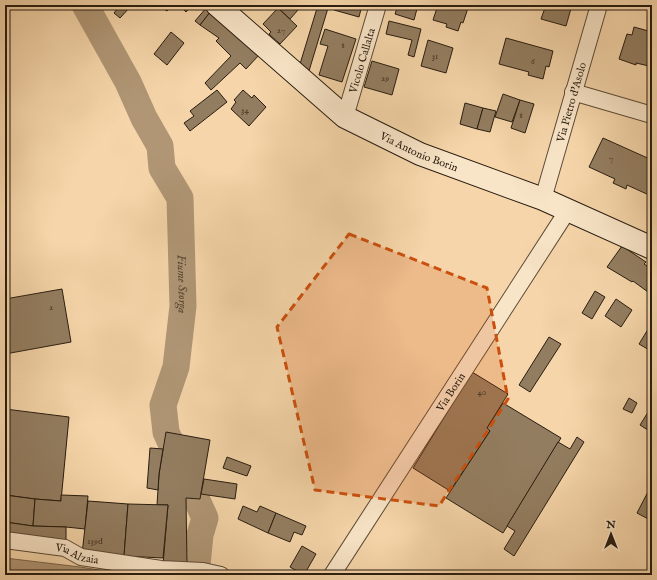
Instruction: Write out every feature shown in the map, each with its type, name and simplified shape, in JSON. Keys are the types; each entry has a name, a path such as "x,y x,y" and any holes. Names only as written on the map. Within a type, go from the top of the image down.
{"main road":[{"name":"Via Antonio Borin","path":"217,5 345,116 420,154 568,210 652,248"}],"street":[{"name":"Vicolo Callalta","path":"345,116 378,5"},
{"name":"Via Pietro d'Asolo","path":"543,200 599,5"},
{"path":"573,92 652,115"},
{"name":"Via Borin","path":"332,575 568,210"},
{"name":"Via Alzaia","path":"5,540 65,548 81,557 162,569 196,570 221,575"}],"highlighted area":[{"path":"349,234 487,288 508,399 439,506 315,490 277,327"}],"shaded area":[{"path":"5,558 80,567 131,575 5,575"}],"building":[{"path":"120,5 132,5 120,18 114,13"},
{"path":"158,5 172,5 167,11"},
{"path":"179,5 192,5 186,12"},
{"path":"275,5 292,5 298,10 290,19"},
{"path":"318,5 328,8 309,71 300,64"},
{"path":"336,5 362,5 359,17 334,10"},
{"path":"398,5 418,5 414,20 395,14"},
{"path":"438,5 469,5 463,23 461,22 458,31 446,27 447,24 433,20"},
{"path":"546,5 572,5 566,26 541,19"},
{"path":"207,7 211,11 200,25 195,21"},
{"path":"278,8 297,26 280,44 269,34 271,32 263,24"},
{"path":"211,11 259,55 246,69 240,63 211,90 205,83 231,56 216,41 219,38 200,25"},
{"path":"389,21 421,29 414,57 408,55 412,40 386,34"},
{"path":"634,27 652,32 652,64 649,66 636,63 636,65 619,59 627,34 632,35"},
{"path":"325,29 356,39 342,82 319,75 328,46 320,44"},
{"path":"171,32 184,43 167,65 154,54"},
{"path":"506,38 553,51 549,67 546,66 543,79 528,75 529,72 499,64"},
{"path":"428,40 453,48 446,73 421,66"},
{"path":"372,61 399,69 392,95 364,87"},
{"path":"217,90 227,102 190,131 184,123 194,116 190,111"},
{"path":"243,90 252,98 254,95 266,107 249,126 231,109 236,102 234,100"},
{"path":"503,94 520,100 512,122 495,117"},
{"path":"520,100 534,104 525,133 511,128"},
{"path":"465,103 483,108 477,129 460,124"},
{"path":"483,108 496,111 490,132 477,129"},
{"path":"603,138 652,160 652,187 649,195 627,185 626,189 613,183 615,179 589,167"},
{"path":"622,246 646,262 644,264 652,269 652,287 648,292 633,281 632,282 607,267"},
{"path":"62,289 71,342 5,354 5,299"},
{"path":"595,291 605,297 592,319 582,313"},
{"path":"616,299 632,310 621,327 605,316"},
{"path":"650,326 652,327 651,351 639,344"},
{"path":"549,337 561,344 530,392 519,385"},
{"path":"472,372 508,394 487,428 490,431 450,491 413,468"},
{"path":"629,398 637,403 632,413 623,409"},
{"path":"503,403 561,438 503,533 446,498 490,431 487,428"},
{"path":"5,409 69,417 61,501 5,495"},
{"path":"650,409 652,410 651,432 640,425"},
{"path":"166,432 210,440 200,499 186,498 187,566 163,565 168,505 157,505 159,474"},
{"path":"577,437 584,442 514,556 504,549 515,531 507,526 558,442 570,449"},
{"path":"150,448 163,449 158,490 147,488"},
{"path":"227,457 251,466 247,476 223,468"},
{"path":"204,479 237,484 235,499 201,494"},
{"path":"652,484 652,521 637,513"},
{"path":"5,495 35,499 33,526 5,522"},
{"path":"61,495 88,496 85,529 33,526 35,499 61,501"},
{"path":"88,501 128,504 124,556 82,554"},
{"path":"128,504 168,505 163,558 124,556"},
{"path":"243,506 257,512 260,506 276,513 268,533 238,519"},
{"path":"276,513 306,526 302,535 294,532 290,542 268,533"},
{"path":"5,522 33,526 66,527 66,543 5,536"},
{"path":"302,546 316,554 304,575 290,567"}],"waterway":[{"name":"Fiume Storga","path":"85,5 128,82 144,118 160,146 162,168 180,198 183,306 176,367 163,405 166,432 205,518 200,535 196,575"}]}
